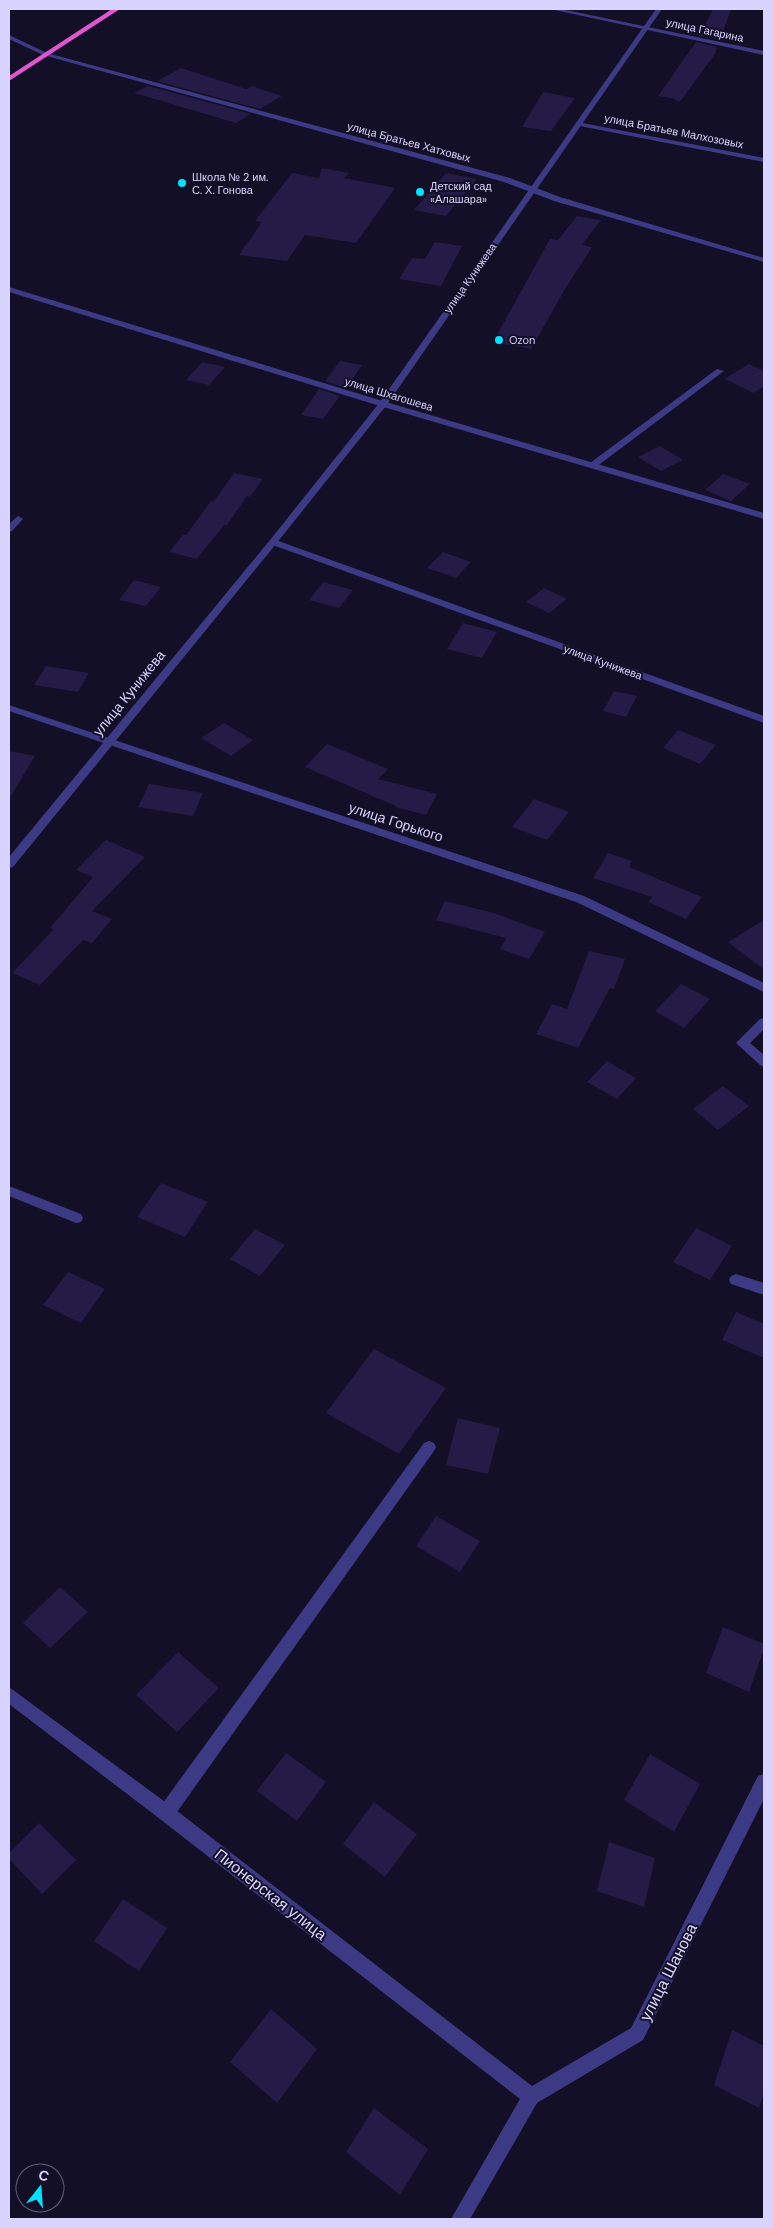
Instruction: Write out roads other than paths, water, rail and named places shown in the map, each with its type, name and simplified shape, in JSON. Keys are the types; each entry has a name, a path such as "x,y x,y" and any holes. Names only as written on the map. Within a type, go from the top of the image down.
{"highway":[{"path":"9,78 116,9"}],"street":[{"name":"улица Гагарина","path":"553,9 764,53"},
{"name":"улица Кунижева","path":"9,864 273,542 383,404 531,189 580,124 659,9"},
{"name":"улица Братьев Хатховых","path":"9,37 45,54 507,180 557,199 764,260"},
{"name":"улица Братьев Малхозовых","path":"580,124 764,160"},
{"name":"улица Шхагошева","path":"9,289 383,404 764,516"},
{"path":"593,466 720,371"},
{"path":"9,530 18,519"},
{"name":"улица Кунижева","path":"273,542 764,720"},
{"name":"улица Горького","path":"9,708 580,900 764,988"},
{"path":"764,1022 742,1043 764,1062"},
{"path":"9,1191 76,1218"},
{"path":"736,1280 764,1289"},
{"path":"166,1813 429,1446"},
{"name":"Пионерская улица","path":"9,1695 166,1813 530,2096"},
{"name":"улица Шанова","path":"530,2096 637,2034 764,1782"},
{"path":"460,2219 530,2096"}],"place":[{"name":"Школа № 2 им. С. Х. Гонова","path":"182,183"},
{"name":"Детский сад «Алашара»","path":"420,192"},
{"name":"Ozon","path":"499,340"}]}
